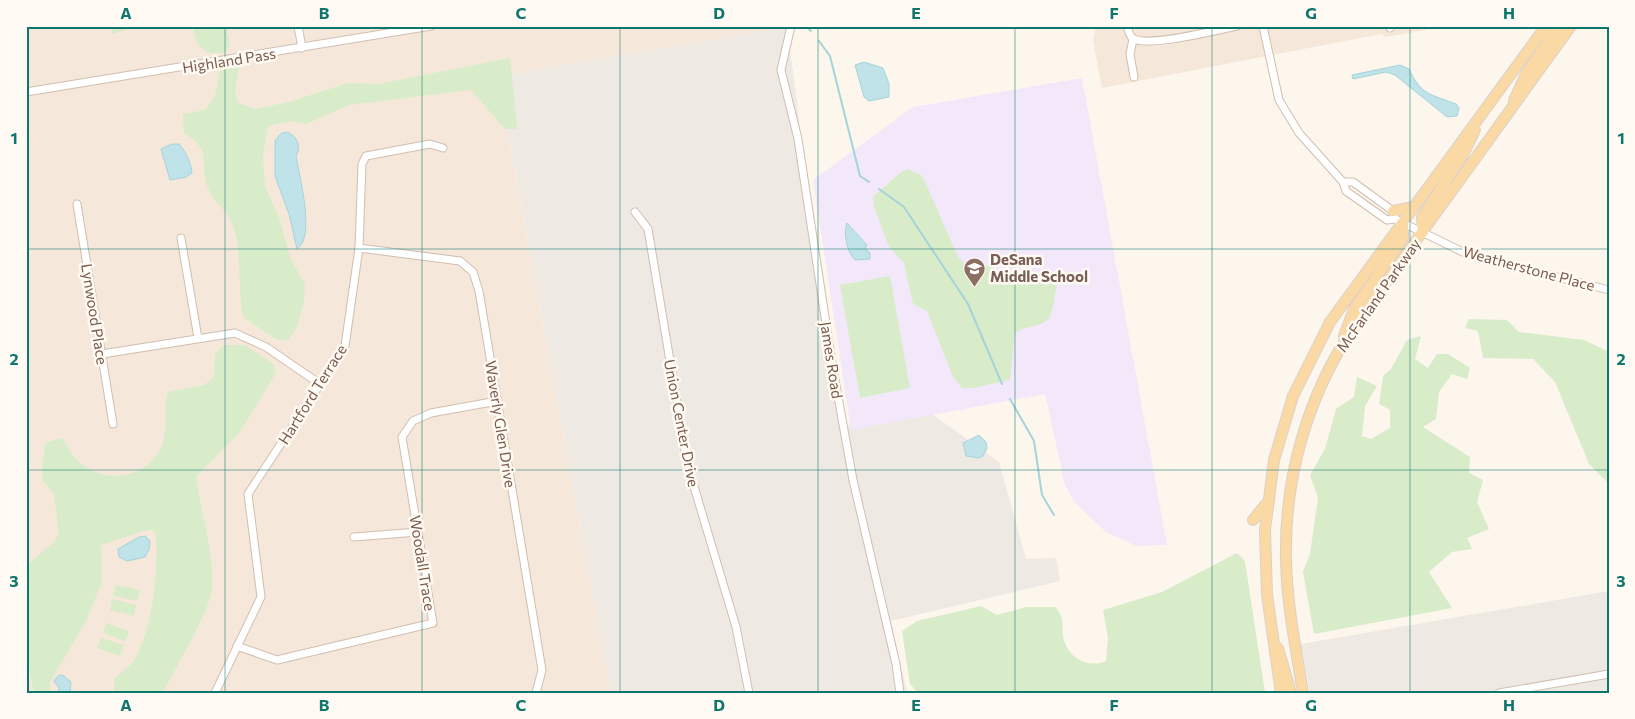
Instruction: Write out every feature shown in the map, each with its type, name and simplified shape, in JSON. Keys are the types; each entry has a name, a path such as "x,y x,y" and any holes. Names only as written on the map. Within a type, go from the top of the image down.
{"main road":[{"name":"McFarland Parkway","path":"1281,693 1265,569 1267,503 1280,435 1302,376 1330,322 1397,217 1414,207 1546,26"},
{"path":"1511,111 1526,74 1558,26"},
{"name":"McFarland Parkway","path":"1303,693 1288,588 1286,545 1288,506 1295,465 1306,425 1320,388 1341,347 1571,26"},
{"path":"1423,232 1422,218 1463,155 1472,139 1478,120"},
{"path":"1341,347 1354,309 1403,238 1397,217 1414,207"},
{"path":"1253,520 1267,503"},
{"path":"1272,634 1285,667 1292,693"}],"street":[{"path":"298,26 302,48"},
{"name":"Highland Pass","path":"26,92 302,48 404,28 431,26"},
{"name":"James Road","path":"791,26 781,70 798,139 847,452 894,656 900,693"},
{"path":"1128,26 1130,36 1133,39 1150,42 1237,26"},
{"path":"1263,26 1280,100 1299,132 1343,182 1346,191 1387,220 1397,217"},
{"path":"1133,39 1130,54 1134,77"},
{"name":"Hartford Terrace","path":"215,693 260,597 248,494 345,346 359,248 362,164 366,156 430,144 443,148"},
{"path":"1343,182 1353,182 1397,217"},
{"name":"Lynwood Place","path":"77,204 113,424"},
{"name":"Union Center Drive","path":"635,212 648,229 687,463 736,627 749,693"},
{"name":"Weatherstone Place","path":"1397,217 1469,255 1609,290"},
{"path":"181,238 198,338"},
{"name":"Waverly Glen Drive","path":"359,248 460,261 473,272 479,291 542,670 536,693"},
{"path":"102,354 235,333 266,347 320,384"},
{"name":"Woodall Trace","path":"237,646 277,660 433,623 402,437 414,421 431,413 497,401"},
{"path":"354,537 418,532"},
{"path":"1498,693 1609,674"}],"shaded area":[{"path":"26,26 787,26 498,78 611,693 26,693"},
{"path":"787,26 839,427 928,411 999,462 1026,559 1056,558 1060,581 891,621 907,693 611,693 498,77"},
{"path":"1096,26 1425,26 1426,30 1385,37 1381,34 1102,88 1093,40"},
{"name":"DeSana Middle School","path":"1082,78 1167,545 1136,546 1106,532 1076,504 1065,485 1045,394 851,430 813,180 913,107"},
{"path":"1609,591 1609,693 1310,693 1301,644"}],"green space":[{"path":"115,26 140,26 111,34"},
{"path":"192,26 226,26 230,44 225,53 208,53 197,43"},
{"path":"510,58 517,129 505,129 471,90 349,105 306,124 291,121 268,126 263,155 265,186 280,220 290,258 305,284 304,301 297,327 288,340 277,340 243,317 238,245 232,223 210,193 205,179 203,152 194,140 184,133 183,114 205,110 215,96 220,70 229,64 239,68 235,89 238,103 256,109 292,101 348,83 378,84"},
{"path":"908,169 921,175 958,257 965,264 992,267 1009,279 1017,282 1037,277 1043,278 1057,287 1050,317 1042,323 1015,333 1010,380 974,388 962,388 953,377 927,311 913,304 904,263 889,247 874,207 873,197 901,172"},
{"path":"890,276 910,388 860,398 840,285"},
{"path":"1469,319 1507,320 1519,332 1584,340 1609,352 1609,484 1589,464 1555,382 1533,359 1483,358 1478,331 1465,328"},
{"path":"1421,336 1415,359 1428,368 1437,354 1448,354 1470,368 1467,379 1452,374 1439,392 1436,419 1423,427 1470,457 1469,473 1483,480 1477,502 1489,529 1467,538 1472,549 1452,552 1429,572 1452,608 1314,634 1303,572 1310,554 1318,498 1310,475 1325,449 1336,409 1354,397 1357,377 1377,386 1365,406 1362,436 1371,439 1390,428 1390,410 1379,404 1383,376 1391,369 1407,340"},
{"path":"224,345 245,345 273,364 276,373 240,432 196,477 209,548 212,588 199,625 163,693 114,693 114,679 136,657 151,613 156,565 156,534 152,530 143,531 101,545 101,584 86,621 50,682 51,693 34,693 26,655 26,566 54,542 59,534 54,494 43,481 42,467 46,442 63,438 75,458 86,467 98,473 111,476 137,471 148,465 157,455 163,442 168,392 204,385 214,377 215,354"},
{"path":"1237,553 1245,561 1265,693 918,693 910,684 902,631 917,621 981,606 997,615 1026,607 1055,607 1061,616 1063,638 1072,654 1088,663 1100,663 1106,661 1108,638 1103,610 1162,592"},
{"path":"116,585 140,590 137,601 113,596"},
{"path":"112,599 136,605 134,616 110,610"},
{"path":"106,623 129,631 125,641 103,633"},
{"path":"101,638 124,645 120,656 97,648"}],"water":[{"path":"864,62 883,68 889,84 889,97 869,101 864,97 855,65"},
{"path":"1400,65 1409,69 1413,78 1422,89 1456,104 1459,108 1457,116 1447,117 1395,75 1386,72 1353,79 1352,75"},
{"path":"287,132 294,136 298,142 296,156 305,206 305,232 303,242 297,249 289,214 275,176 275,140 282,133"},
{"path":"172,144 179,144 182,147 192,173 186,177 170,180 161,149"},
{"path":"847,223 867,245 865,248 870,253 870,259 855,260 852,257 846,237"},
{"path":"979,435 986,442 987,448 983,456 978,458 966,456 963,443"},
{"path":"145,536 150,541 145,557 127,561 119,557 118,549 139,537"},
{"path":"59,675 64,676 71,682 70,693 59,693 59,688 54,681"}],"waterway":[{"path":"806,26 811,31"},
{"path":"819,41 830,56 860,176 869,182"},
{"path":"879,189 904,207 968,304 1002,384"},
{"path":"1010,399 1034,441 1042,495 1054,515"}],"place":[{"name":"DeSana Middle School","path":"974,287"}]}
